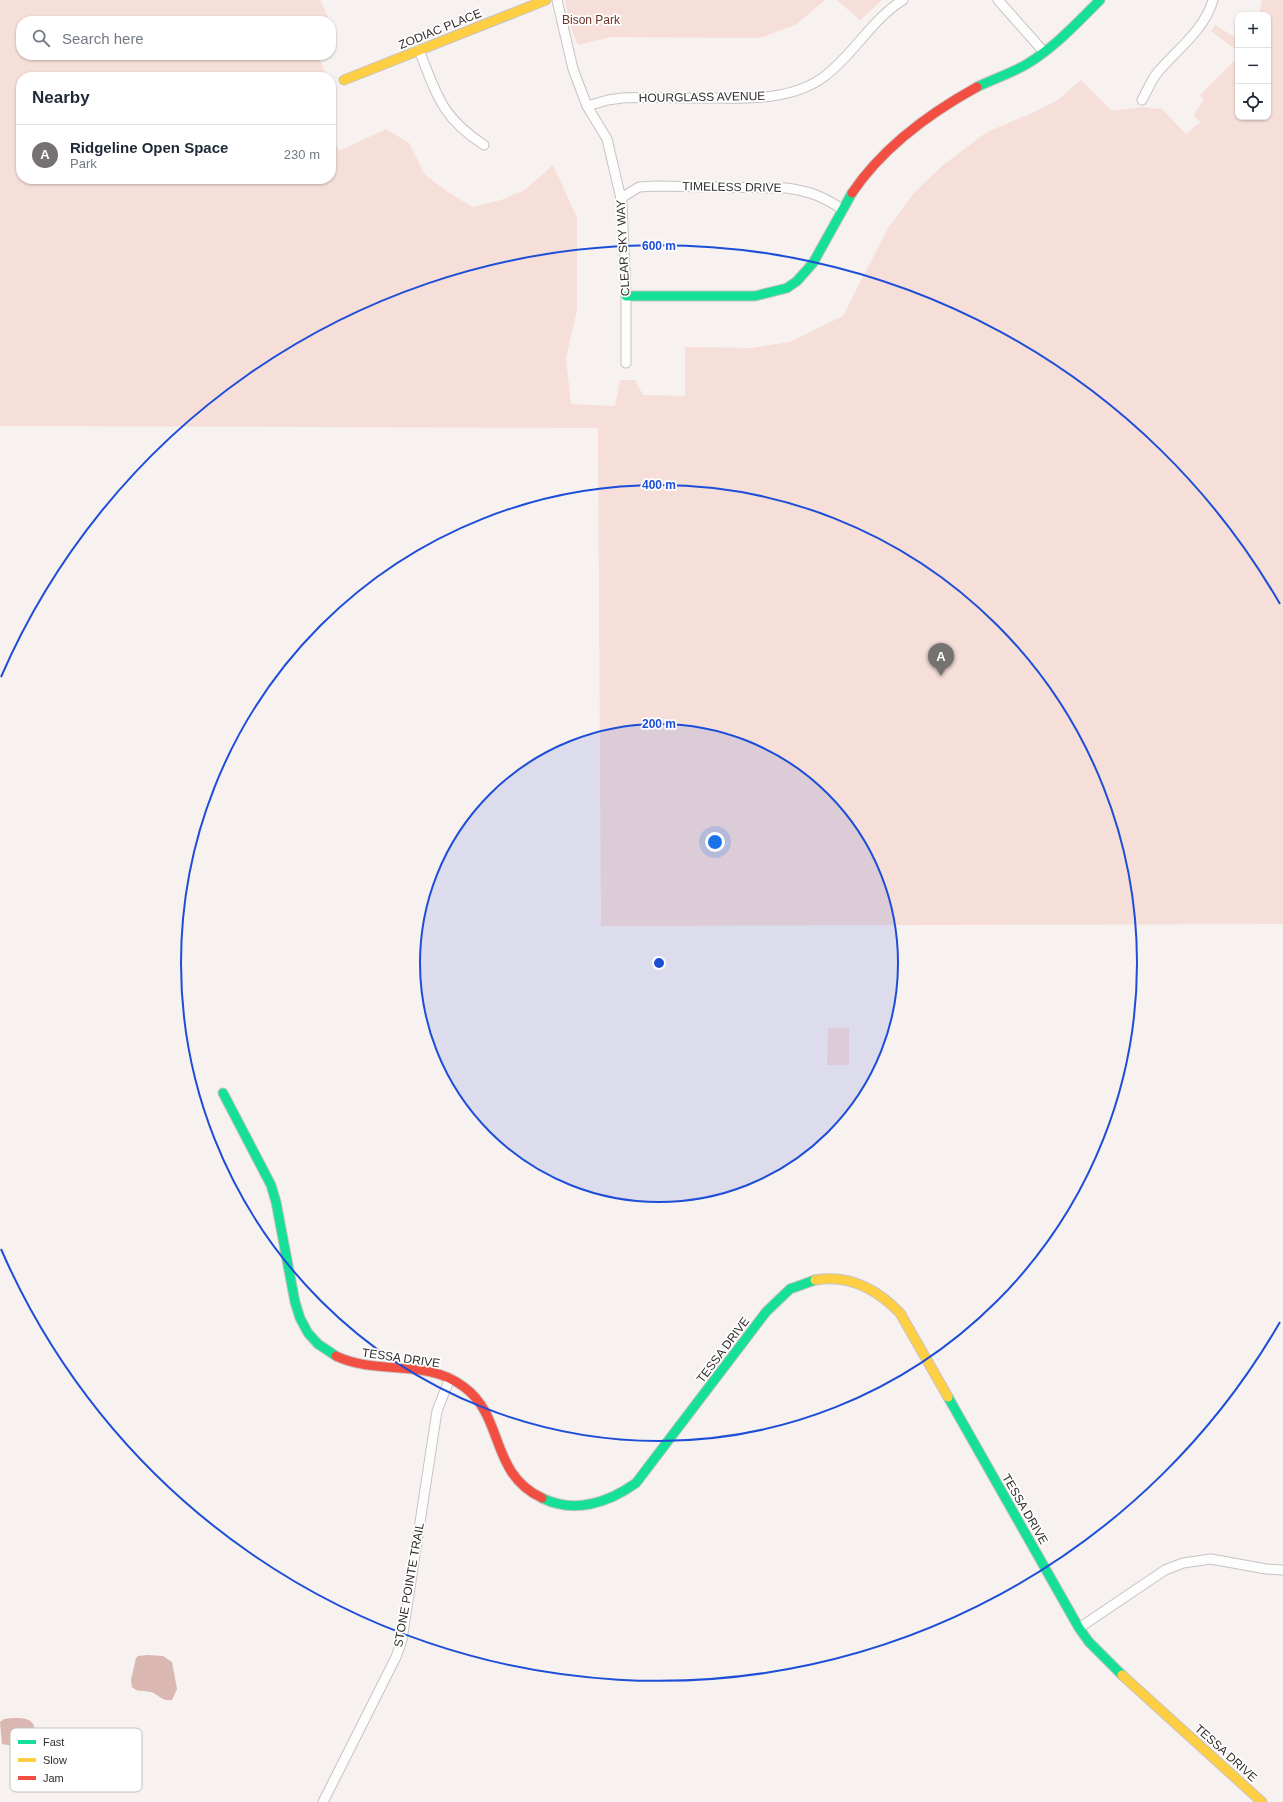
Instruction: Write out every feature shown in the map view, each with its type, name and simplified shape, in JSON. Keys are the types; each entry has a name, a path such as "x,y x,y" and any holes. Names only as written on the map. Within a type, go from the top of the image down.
{"street":[{"name":"ZODIAC PLACE","path":"344,80 546,0"},
{"name":"CLEAR SKY WAY","path":"557,0 573,69 587,106 607,139 621,198 626,296 626,364"},
{"name":"HOURGLASS AVENUE","path":"587,106 622,98 749,98 793,92 810,85 825,76 874,25 903,0"},
{"path":"998,0 1044,52"},
{"path":"626,296 755,296 773,293 788,288 808,269 842,208 874,165 910,129 954,100 1026,64 1044,52 1063,37 1100,0"},
{"path":"1142,100 1157,73 1200,27 1206,18 1213,0"},
{"path":"420,50 439,99 446,111 465,133 484,145"},
{"name":"TIMELESS DRIVE","path":"621,198 639,187 786,188 805,190 817,194 842,208"},
{"name":"TESSA DRIVE","path":"223,1093 271,1185 276,1202 296,1304 302,1322 309,1334 328,1351 351,1362 431,1372 450,1378 467,1389 484,1408 493,1427 506,1465 522,1485 529,1491 553,1503 570,1507 594,1505 623,1493 641,1478 766,1312 785,1293 794,1287 815,1280 837,1279 858,1283 886,1298 900,1313 1088,1642 1110,1664 1262,1802"},
{"name":"STONE POINTE TRAIL","path":"323,1802 396,1657 402,1640 437,1411 450,1378"},
{"path":"1079,1628 1160,1574 1183,1563 1211,1559 1266,1569 1283,1570"}],"green space":[{"path":"0,0 320,0 328,16 16,16 16,60 320,60 325,71 16,72 16,184 336,184 336,145 339,151 386,129 409,143 425,175 472,207 501,200 525,190 553,165 577,218 577,310 566,358 571,404 615,406 620,380 635,380 643,395 685,396 685,347 751,348 790,342 843,316 888,228 914,193 942,166 987,132 1030,114 1058,100 1081,80 1112,111 1143,107 1155,109 1161,108 1186,134 1200,122 1194,115 1204,99 1200,95 1235,60 1235,120 1271,120 1271,12 1260,12 1262,0 1283,0 1283,924 601,926 598,428 0,426"},
{"name":"Bison Park","path":"565,0 825,0 797,24 760,38 611,37 578,45 570,25"},
{"path":"837,0 882,0 860,20"},
{"path":"1215,25 1235,37 1235,49 1211,31"},
{"path":"828,1028 849,1028 849,1065 827,1065"}],"shaded area":[{"path":"138,1656 163,1656 172,1662 177,1689 172,1700 166,1700 154,1693 139,1691 132,1687 131,1680 136,1658"},
{"path":"4,1719 25,1719 33,1723 34,1728 10,1728 10,1745 2,1744 0,1722"}],"traffic: fast":[{"path":"977,87 1027,64 1047,50 1100,0"},
{"path":"626,296 755,296 787,288 797,281 813,263 852,193"},
{"path":"223,1093 271,1185 276,1202 295,1302 300,1318 308,1333 318,1344 336,1356"},
{"path":"542,1498 554,1503 578,1506 602,1501 636,1483 766,1312 790,1289 815,1280"},
{"path":"948,1397 1079,1628 1089,1642 1122,1675"}],"traffic: slow":[{"path":"344,80 546,0"},
{"path":"815,1280 839,1279 851,1281 872,1290 891,1304 900,1313 948,1397"},
{"path":"1122,1675 1262,1802"}],"traffic: jam":[{"path":"852,193 864,176 892,146 941,108 977,87"},
{"path":"336,1356 352,1362 368,1365 434,1373 449,1378 464,1387 477,1399 486,1413 505,1460 513,1474 525,1487 542,1498"}],"place":[{"name":"Ridgeline Open Space","path":"941,676"}]}
